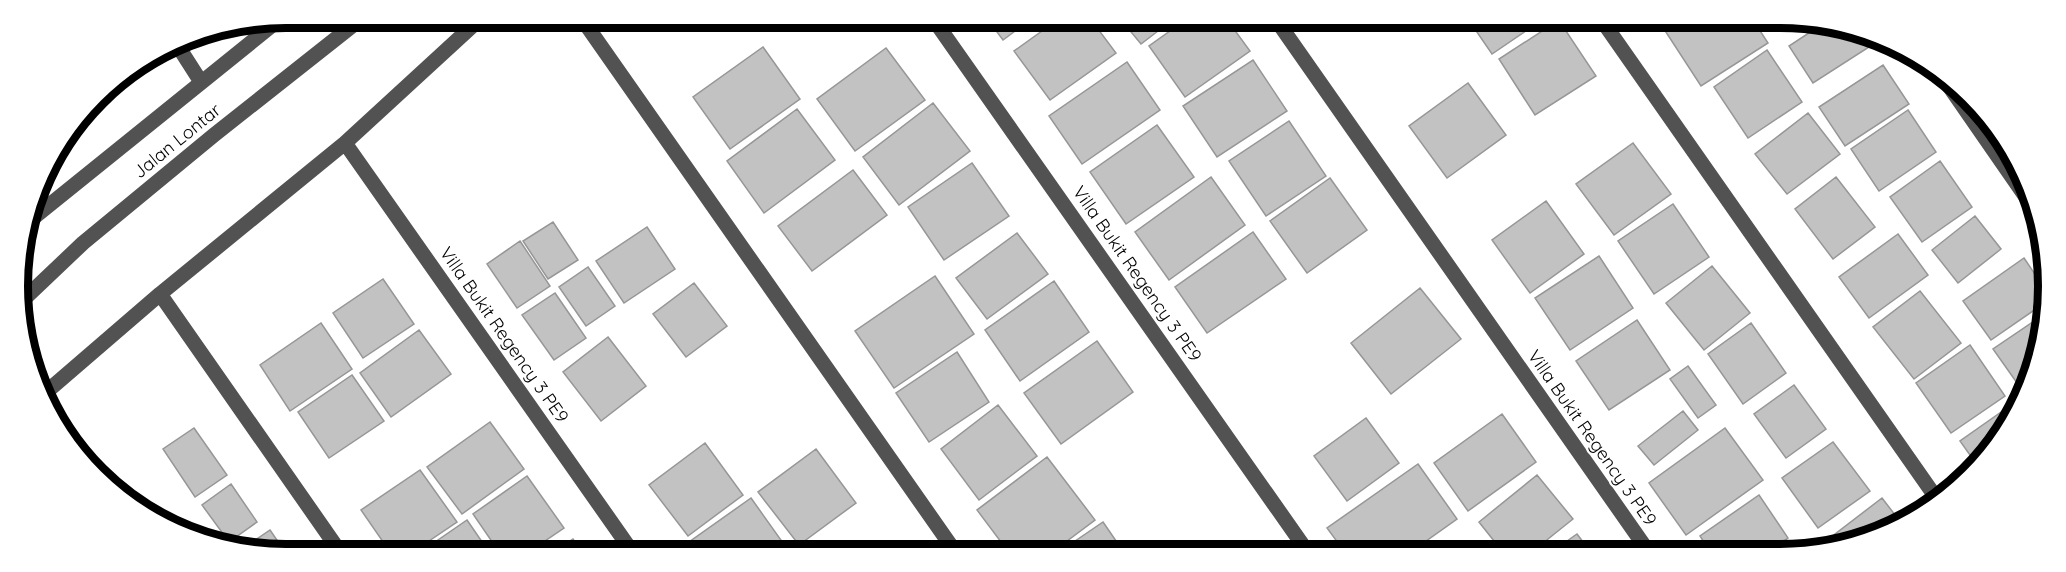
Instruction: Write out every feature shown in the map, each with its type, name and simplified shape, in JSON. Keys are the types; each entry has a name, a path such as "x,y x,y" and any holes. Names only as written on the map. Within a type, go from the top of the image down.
{"street":[{"name":"Jalan Lontar","path":"29,295 83,243 349,28"},
{"path":"50,389 160,294 345,143 470,28"},
{"path":"588,28 950,544"},
{"name":"Villa Bukit Regency 3 PE9","path":"940,28 1302,544"},
{"name":"Villa Bukit Regency 3 PE9","path":"1282,28 1643,544"},
{"path":"1607,28 1933,493"},
{"path":"39,214 267,29"},
{"path":"181,51 201,82"},
{"path":"1960,102 2016,183"},
{"name":"Villa Bukit Regency 3 PE9","path":"345,143 627,544"},
{"path":"160,294 335,544"}],"building":[{"path":"994,28 1019,28 1003,40"},
{"path":"1046,28 1097,28 1116,53 1050,100 1014,51"},
{"path":"1128,28 1162,28 1141,44"},
{"path":"1174,28 1233,28 1250,51 1185,97 1149,46"},
{"path":"1474,28 1530,28 1492,54"},
{"path":"1547,28 1564,28 1596,76 1535,115 1499,59"},
{"path":"1663,28 1758,28 1768,43 1701,86"},
{"path":"1812,31 1847,37 1867,43 1869,47 1813,83 1789,46"},
{"path":"763,47 800,99 730,149 693,97"},
{"path":"886,48 925,100 855,151 817,99"},
{"path":"1767,50 1802,102 1748,138 1714,87"},
{"path":"1253,60 1287,111 1217,157 1183,106"},
{"path":"1127,62 1160,110 1082,164 1049,116"},
{"path":"1883,65 1909,104 1845,146 1819,107"},
{"path":"1468,83 1506,135 1447,178 1409,126"},
{"path":"933,103 970,151 899,205 863,157"},
{"path":"797,109 835,160 764,213 727,161"},
{"path":"1908,110 1936,152 1879,191 1851,149"},
{"path":"1808,113 1840,154 1787,194 1755,154"},
{"path":"1289,121 1326,176 1266,216 1229,161"},
{"path":"1157,125 1194,177 1126,224 1090,172"},
{"path":"1633,143 1671,194 1614,235 1576,184"},
{"path":"1940,161 1972,207 1922,242 1890,197"},
{"path":"972,163 1009,216 944,260 908,207"},
{"path":"853,170 887,215 812,271 778,226"},
{"path":"1211,177 1245,225 1169,280 1135,232"},
{"path":"1836,177 1875,227 1833,259 1795,209"},
{"path":"1330,178 1367,230 1307,273 1270,221"},
{"path":"1546,201 1584,254 1530,293 1492,240"},
{"path":"1673,204 1709,257 1654,294 1618,241"},
{"path":"1975,216 2001,249 1958,283 1932,250"},
{"path":"553,222 578,260 548,279 523,241"},
{"path":"647,227 675,269 624,303 596,261"},
{"path":"1253,232 1286,279 1207,333 1175,287"},
{"path":"1017,233 1048,274 987,319 956,278"},
{"path":"1898,234 1928,275 1869,318 1839,277"},
{"path":"520,241 550,286 517,308 487,264"},
{"path":"1599,256 1633,308 1570,350 1535,298"},
{"path":"2024,258 2038,278 2036,309 1991,340 1963,301"},
{"path":"1712,266 1750,313 1704,350 1666,303"},
{"path":"588,267 615,306 586,326 559,287"},
{"path":"935,276 974,334 894,388 855,331"},
{"path":"383,279 414,324 363,358 333,313"},
{"path":"1054,281 1089,332 1020,381 985,330"},
{"path":"694,283 727,326 686,357 653,314"},
{"path":"1420,288 1461,339 1391,394 1351,343"},
{"path":"1920,291 1961,343 1914,379 1873,327"},
{"path":"555,293 586,338 554,360 522,315"},
{"path":"1637,320 1670,370 1609,410 1576,361"},
{"path":"2035,320 2029,353 2018,385 1993,349"},
{"path":"321,323 352,369 290,411 260,365"},
{"path":"1751,323 1786,373 1743,404 1708,354"},
{"path":"419,330 451,374 391,417 360,373"},
{"path":"608,337 646,386 601,421 563,372"},
{"path":"1097,341 1133,392 1061,444 1024,393"},
{"path":"1970,345 2005,396 1951,433 1916,383"},
{"path":"957,352 989,402 929,442 896,393"},
{"path":"1688,366 1716,405 1698,418 1670,379"},
{"path":"352,375 384,421 329,458 298,412"},
{"path":"1794,385 1826,429 1786,458 1754,414"},
{"path":"998,405 1037,456 979,500 941,449"},
{"path":"2004,410 1994,429 1972,458 1960,441"},
{"path":"1683,411 1698,430 1654,465 1638,446"},
{"path":"1502,414 1536,462 1468,511 1434,463"},
{"path":"1366,418 1399,463 1347,501 1314,456"},
{"path":"490,422 524,469 462,514 427,467"},
{"path":"194,428 227,475 195,497 163,449"},
{"path":"1725,428 1763,480 1686,535 1649,483"},
{"path":"1833,442 1870,491 1818,528 1782,478"},
{"path":"705,443 743,495 688,536 649,485"},
{"path":"816,449 856,503 798,544 758,492"},
{"path":"1047,457 1095,520 1063,544 1002,544 977,510"},
{"path":"1418,464 1457,519 1422,544 1339,544 1327,528"},
{"path":"420,470 457,522 424,544 385,544 361,510"},
{"path":"1537,475 1573,519 1542,544 1496,544 1479,522"},
{"path":"527,476 564,528 540,544 494,544 473,514"},
{"path":"231,484 257,522 234,539 225,536 202,505"},
{"path":"1759,495 1788,538 1779,544 1705,544 1700,536"},
{"path":"751,498 784,544 690,544 689,542"},
{"path":"1882,498 1896,516 1863,530 1828,539"},
{"path":"467,520 484,544 432,544"},
{"path":"1103,522 1118,544 1071,544"},
{"path":"270,530 279,544 269,543 254,541"},
{"path":"1577,534 1585,544 1563,544"},
{"path":"573,539 576,544 565,544"}]}
